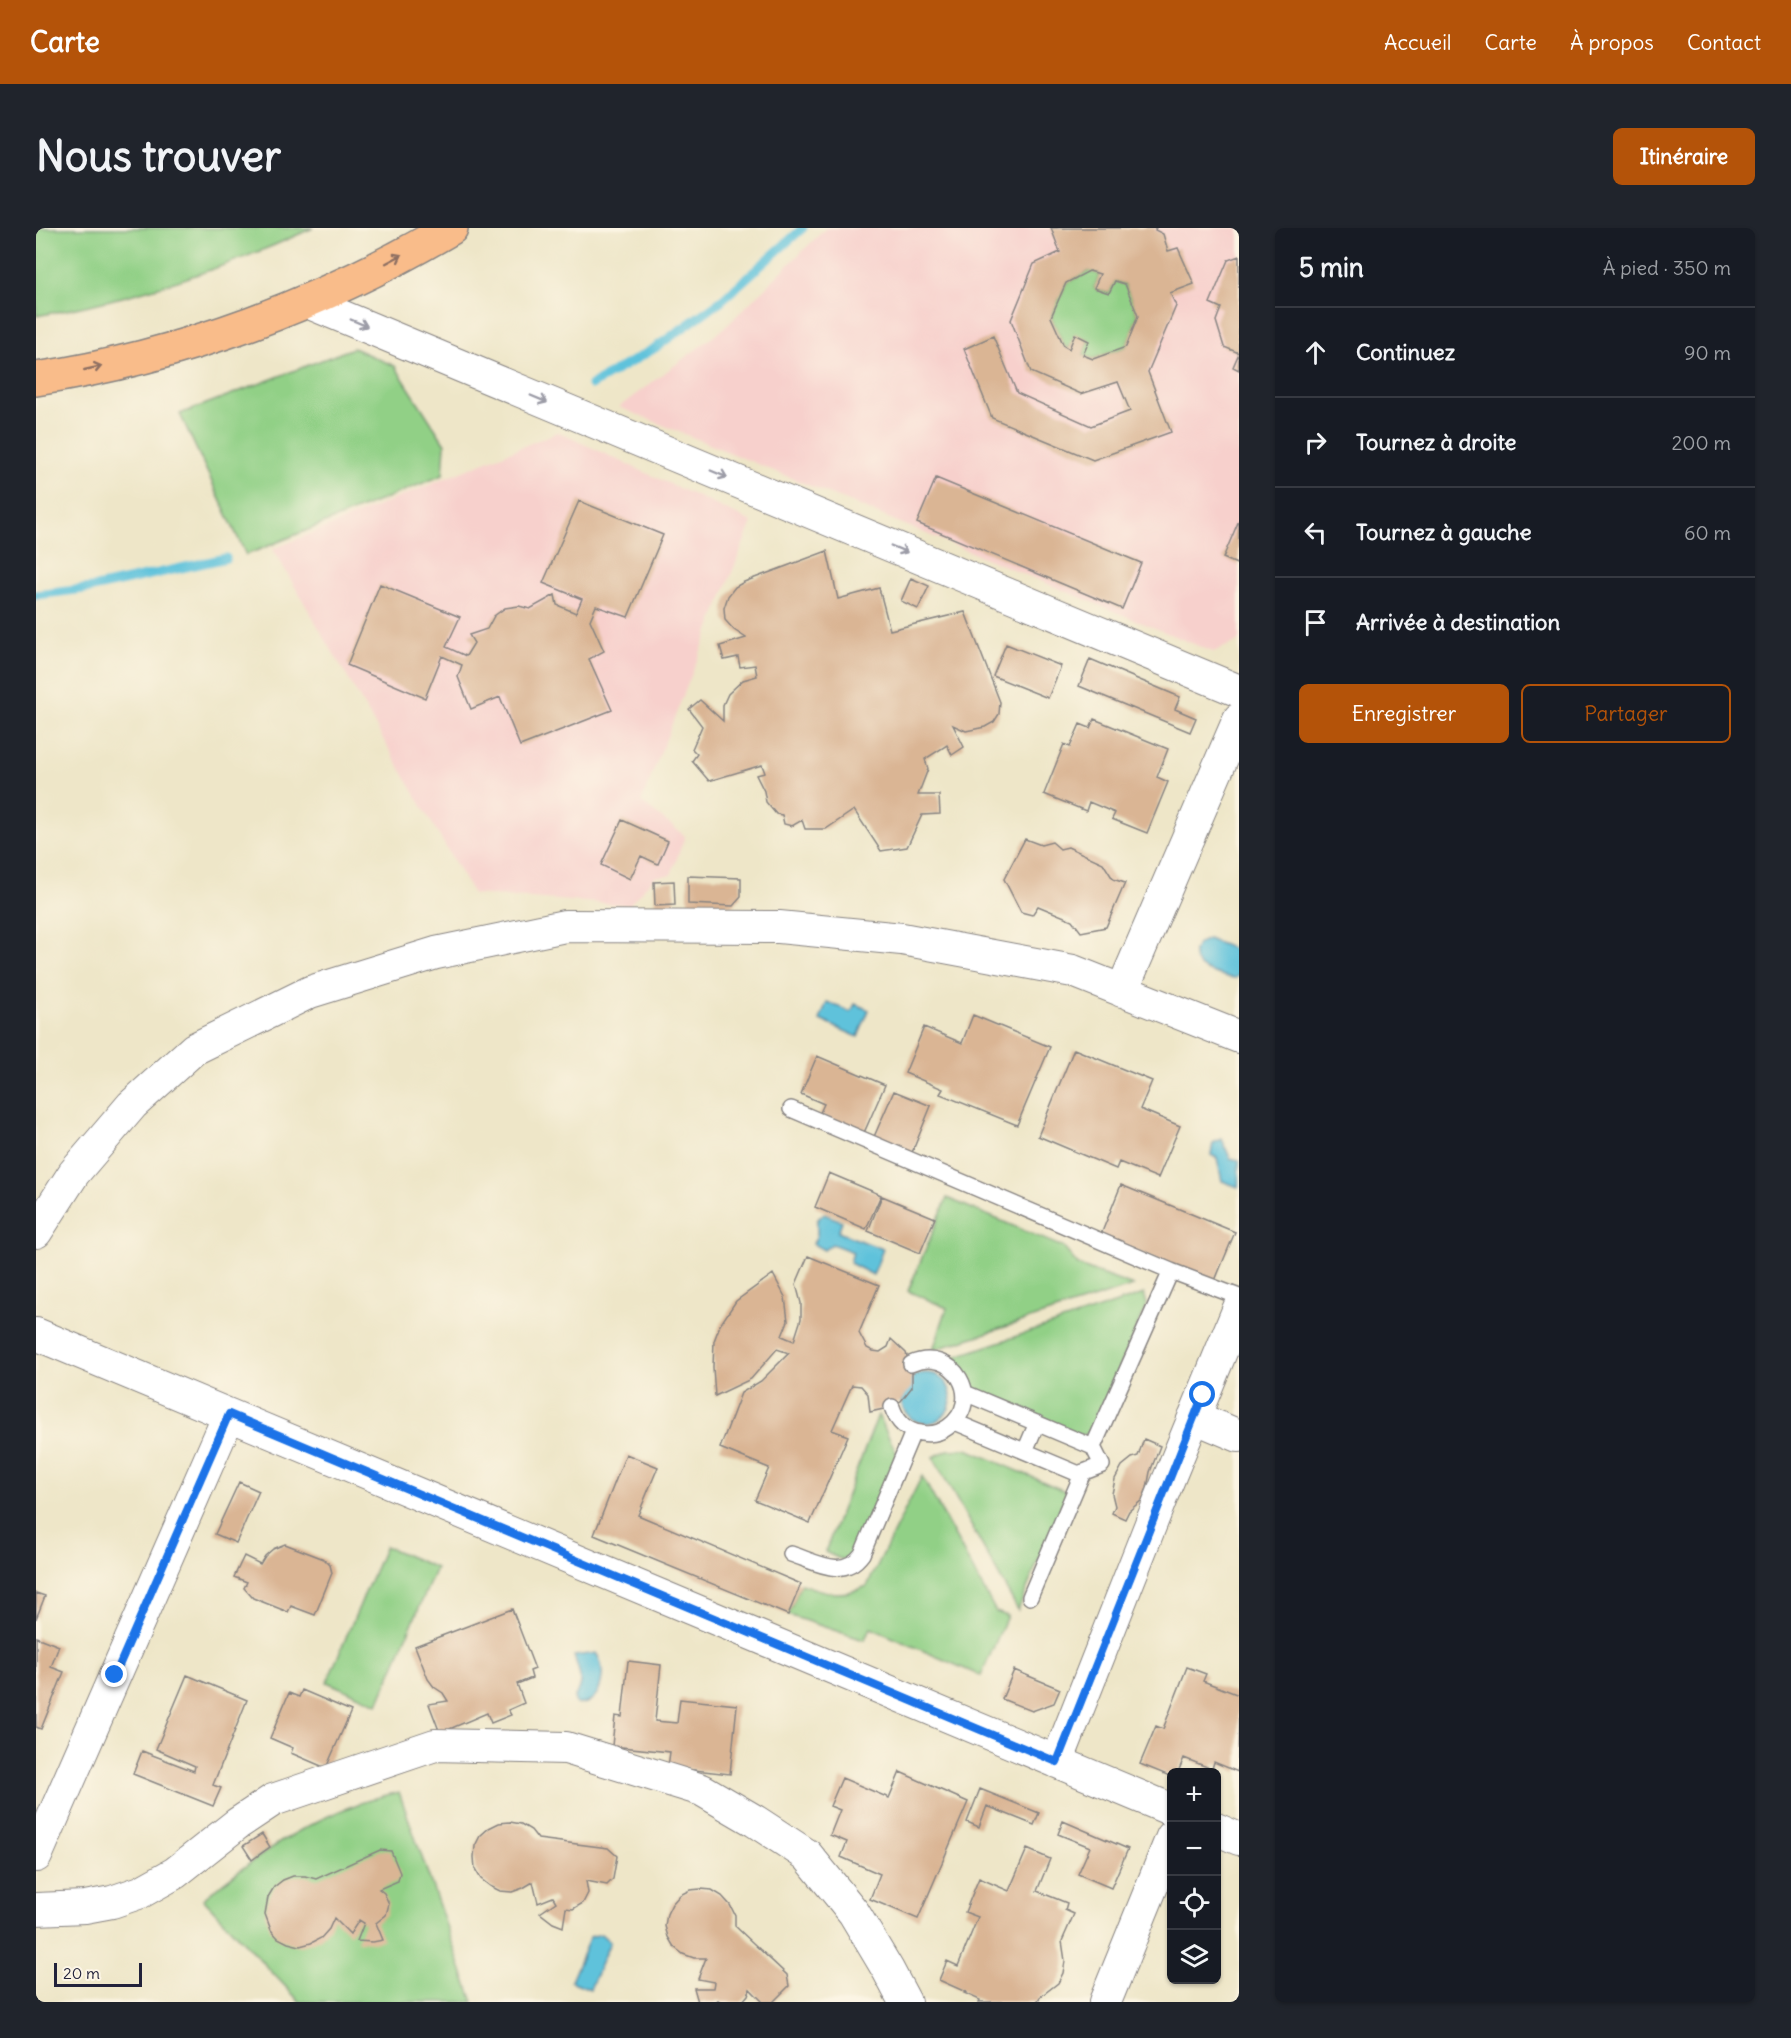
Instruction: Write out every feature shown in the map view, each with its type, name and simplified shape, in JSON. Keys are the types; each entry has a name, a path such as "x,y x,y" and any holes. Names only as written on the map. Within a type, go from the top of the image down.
{"main road":[{"path":"36,379 75,372 176,347 230,330 305,301 392,260 451,228"}],"street":[{"path":"305,301 1239,692"},
{"path":"1122,991 1239,719"},
{"path":"36,1232 74,1173 132,1105 194,1049 310,992 436,953 565,926 779,927 902,939 1073,971 1239,1037"},
{"path":"1057,1762 1239,1308"},
{"path":"36,1334 1167,1808"},
{"path":"36,1856 229,1414"},
{"path":"1194,1417 1239,1436"},
{"path":"36,1909 85,1907 112,1902 141,1892 175,1873 237,1824 273,1800 435,1745 566,1748 702,1790 807,1855 854,1913 905,2002"},
{"path":"1221,1831 1239,1839"},
{"path":"1105,2002 1167,1849"}],"lane":[{"path":"791,1109 1171,1271 1239,1297"},
{"path":"1093,1447 1171,1271"},
{"path":"892,1407 902,1425 913,1432 928,1434 943,1431 955,1422 961,1413 965,1393 961,1380 953,1370 930,1359 911,1364"},
{"path":"955,1422 1079,1474 1102,1465 1093,1447 965,1393"},
{"path":"1025,1451 1037,1423"},
{"path":"791,1554 832,1568 841,1569 856,1563 862,1554 913,1432"},
{"path":"1030,1597 1083,1472"}],"shaded area":[{"path":"826,228 1239,228 1239,641 1213,652 619,407 722,330"},
{"path":"558,432 752,522 641,802 685,836 671,875 655,876 629,905 473,894 273,549"}],"green space":[{"path":"36,228 313,228 246,257 178,281 107,301 36,316"},
{"path":"1089,271 1100,274 1094,288 1109,293 1115,281 1125,284 1138,316 1126,347 1093,359 1083,355 1089,341 1075,335 1069,349 1064,346 1051,317 1066,283"},
{"path":"353,348 395,366 445,444 443,475 246,555 180,414"},
{"path":"947,1198 1063,1247 1079,1266 1133,1286 933,1350 947,1308 908,1291"},
{"path":"1144,1294 1147,1304 1093,1429 1085,1435 1078,1435 972,1392 964,1373 951,1358"},
{"path":"878,1415 897,1454 852,1559 840,1559 825,1552"},
{"path":"967,1449 1067,1492 1018,1610 933,1457 948,1450"},
{"path":"922,1476 996,1612 1007,1616 981,1676 871,1628 864,1640 788,1615 801,1584 834,1593 849,1592 867,1586"},
{"path":"385,1546 436,1568 378,1704 327,1682"},
{"path":"399,1792 473,2002 300,2002 203,1899 271,1848 295,1834 344,1809"}],"water":[{"path":"1208,939 1239,951 1239,974 1236,978 1213,973 1197,963 1194,952 1199,944"},
{"path":"827,1002 851,1012 855,1004 869,1010 858,1037 820,1020"},
{"path":"1222,1139 1230,1158 1239,1160 1238,1187 1222,1181 1217,1158 1211,1155 1213,1143"},
{"path":"824,1214 842,1221 838,1232 883,1249 873,1275 850,1263 853,1252 832,1244 824,1250 813,1244 817,1236 817,1221"},
{"path":"926,1373 935,1375 946,1384 951,1398 949,1407 940,1418 926,1423 917,1421 906,1412 901,1398 903,1389 912,1378"},
{"path":"596,1653 602,1673 600,1687 592,1699 586,1703 576,1704 574,1698 580,1677 574,1656"},
{"path":"601,1934 610,1942 590,1989 571,1981 590,1937"}],"building":[{"path":"1051,228 1156,228 1155,230 1163,234 1168,251 1178,248 1194,284 1170,293 1176,306 1148,372 1171,432 1093,460 992,418 964,349 993,336 1017,393 1091,426 1130,411 1118,382 1081,394 1031,372 1011,320 1034,264 1060,252","holes":["1089,271 1100,274 1094,288 1109,293 1115,281 1125,284 1138,316 1126,347 1093,359 1083,355 1089,341 1075,334 1069,349 1064,346 1051,317 1066,283"]},
{"path":"1239,256 1239,353 1224,347 1216,321 1221,308 1210,303 1228,260"},
{"path":"1239,353 1239,370 1233,367"},
{"path":"936,478 1141,563 1122,609 917,523"},
{"path":"579,501 663,535 628,617 596,606 590,620 604,651 589,659 612,710 520,746 500,697 471,709 458,677 462,665 442,656 425,698 347,665 380,584 460,617 446,647 466,656 474,643 469,635 487,629 494,616 505,608 519,606 530,609 555,595 557,605 576,613 582,599 543,583"},
{"path":"1239,520 1239,565 1223,558"},
{"path":"827,551 838,599 879,588 890,630 965,612 1000,702 999,714 994,722 985,727 966,731 953,725 964,747 952,755 947,745 925,759 928,769 918,795 939,795 940,814 922,815 907,847 881,851 854,810 826,829 805,829 802,820 792,826 784,824 782,815 776,814 766,802 764,791 756,775 765,773 762,765 709,781 692,761 697,754 692,749 702,726 689,709 700,700 723,721 723,705 728,694 743,680 757,676 755,665 740,667 738,657 724,660 720,646 746,638 725,620 724,608 728,596 735,587 744,582"},
{"path":"911,578 929,586 918,609 901,601"},
{"path":"1006,644 1061,666 1048,698 993,676"},
{"path":"1090,659 1180,697 1175,709 1196,718 1190,732 1079,686"},
{"path":"1094,719 1168,749 1157,777 1168,782 1147,833 1112,819 1115,813 1089,802 1086,811 1044,794 1064,744 1070,747 1080,724 1090,728"},
{"path":"622,820 668,841 658,864 641,856 630,879 601,865"},
{"path":"1025,839 1041,845 1052,842 1060,849 1068,847 1103,863 1113,879 1125,883 1106,927 1081,932 1072,920 1038,906 1032,915 1021,912 1004,879"},
{"path":"688,876 741,878 741,897 733,906 688,904"},
{"path":"674,881 675,905 655,906 654,882"},
{"path":"973,1015 1050,1047 1017,1125 940,1094 943,1089 905,1073 924,1027 962,1043"},
{"path":"1074,1049 1152,1081 1140,1109 1180,1126 1158,1178 1119,1162 1116,1169 1038,1136"},
{"path":"817,1056 885,1085 863,1135 819,1115 824,1104 801,1094"},
{"path":"894,1091 931,1106 911,1155 873,1139"},
{"path":"829,1173 881,1195 866,1229 815,1207"},
{"path":"1121,1185 1235,1232 1214,1283 1100,1237"},
{"path":"882,1196 935,1218 920,1253 868,1231"},
{"path":"808,1256 879,1285 859,1333 867,1348 873,1351 880,1352 888,1347 891,1339 906,1353 912,1372 912,1387 901,1401 888,1408 870,1412 868,1394 861,1386 852,1385 832,1430 848,1436 810,1523 755,1500 769,1468 720,1448 741,1393 761,1381 789,1353 777,1349 751,1379 715,1396 713,1367 714,1341 720,1325 736,1301 773,1274 785,1297 788,1321 782,1336 794,1341 801,1319 801,1303 796,1284"},
{"path":"1144,1439 1160,1446 1142,1500 1129,1511 1125,1519 1112,1513 1115,1506 1112,1494 1115,1479 1122,1466 1138,1456"},
{"path":"626,1454 658,1467 638,1515 801,1584 788,1615 594,1535"},
{"path":"239,1482 259,1491 236,1543 215,1534"},
{"path":"285,1544 324,1559 330,1565 332,1573 315,1615 291,1606 288,1612 253,1598 244,1588 247,1582 234,1577 244,1556 260,1564 273,1549"},
{"path":"36,1593 45,1596 36,1619"},
{"path":"512,1609 535,1669 530,1671 532,1678 517,1684 524,1703 508,1710 511,1715 491,1723 487,1713 440,1733 429,1704 448,1701 428,1679 415,1646"},
{"path":"36,1637 59,1646 51,1667 64,1672 41,1729 36,1727"},
{"path":"628,1661 661,1665 655,1721 677,1723 680,1699 737,1705 730,1774 668,1767 670,1752 612,1746 615,1716 622,1717"},
{"path":"1187,1667 1206,1674 1203,1681 1239,1695 1238,1772 1214,1762 1212,1768 1209,1768 1184,1758 1180,1768 1167,1768 1167,1775 1140,1764 1156,1726 1163,1729"},
{"path":"1014,1670 1060,1689 1054,1703 1032,1711 1002,1699"},
{"path":"187,1675 247,1700 213,1785 221,1788 213,1806 133,1774 142,1751 194,1771 195,1766 156,1749"},
{"path":"302,1690 351,1711 326,1768 291,1753 293,1748 270,1738 289,1693 299,1697"},
{"path":"900,1772 968,1802 918,1919 870,1899 880,1874 841,1857 847,1842 830,1835 840,1810 830,1806 842,1778 889,1798"},
{"path":"980,1789 1039,1813 1034,1825 987,1806 979,1827 967,1822"},
{"path":"1063,1821 1128,1849 1111,1888 1078,1874 1090,1847 1058,1834"},
{"path":"499,1823 521,1824 531,1830 538,1839 608,1848 617,1856 613,1879 607,1885 586,1881 588,1893 583,1903 573,1909 566,1908 563,1927 553,1923 540,1913 556,1902 553,1897 538,1903 533,1882 512,1892 500,1891 481,1879 475,1869 475,1846 480,1836"},
{"path":"262,1834 270,1847 252,1860 243,1846"},
{"path":"1027,1849 1050,1859 1037,1891 1067,1903 1065,1910 1074,1914 1062,1941 1065,1961 1063,1973 1058,1983 1037,2002 979,2002 980,2000 964,1993 966,1992 939,1980 947,1961 958,1966 978,1917 965,1912 979,1878 1009,1891"},
{"path":"380,1850 391,1851 400,1873 398,1881 379,1889 384,1893 389,1904 386,1915 376,1923 383,1940 357,1941 364,1923 359,1920 350,1934 334,1918 329,1929 321,1938 300,1946 278,1938 271,1930 265,1914 268,1897 274,1887 283,1880 293,1876 316,1879"},
{"path":"690,1890 712,1890 722,1896 735,1915 735,1926 787,1975 789,1986 773,2002 763,2002 750,1989 742,2002 718,2000 698,2002 694,1988 713,1988 714,1982 698,1979 706,1958 694,1958 674,1947 665,1926 667,1914 680,1895"}],"waterway":[{"path":"591,385 655,348 722,300 803,228"},
{"path":"36,595 92,588 226,558"}],"route":[{"path":"115,1675 229,1414 1057,1762 1162,1493 1203,1395"}]}
